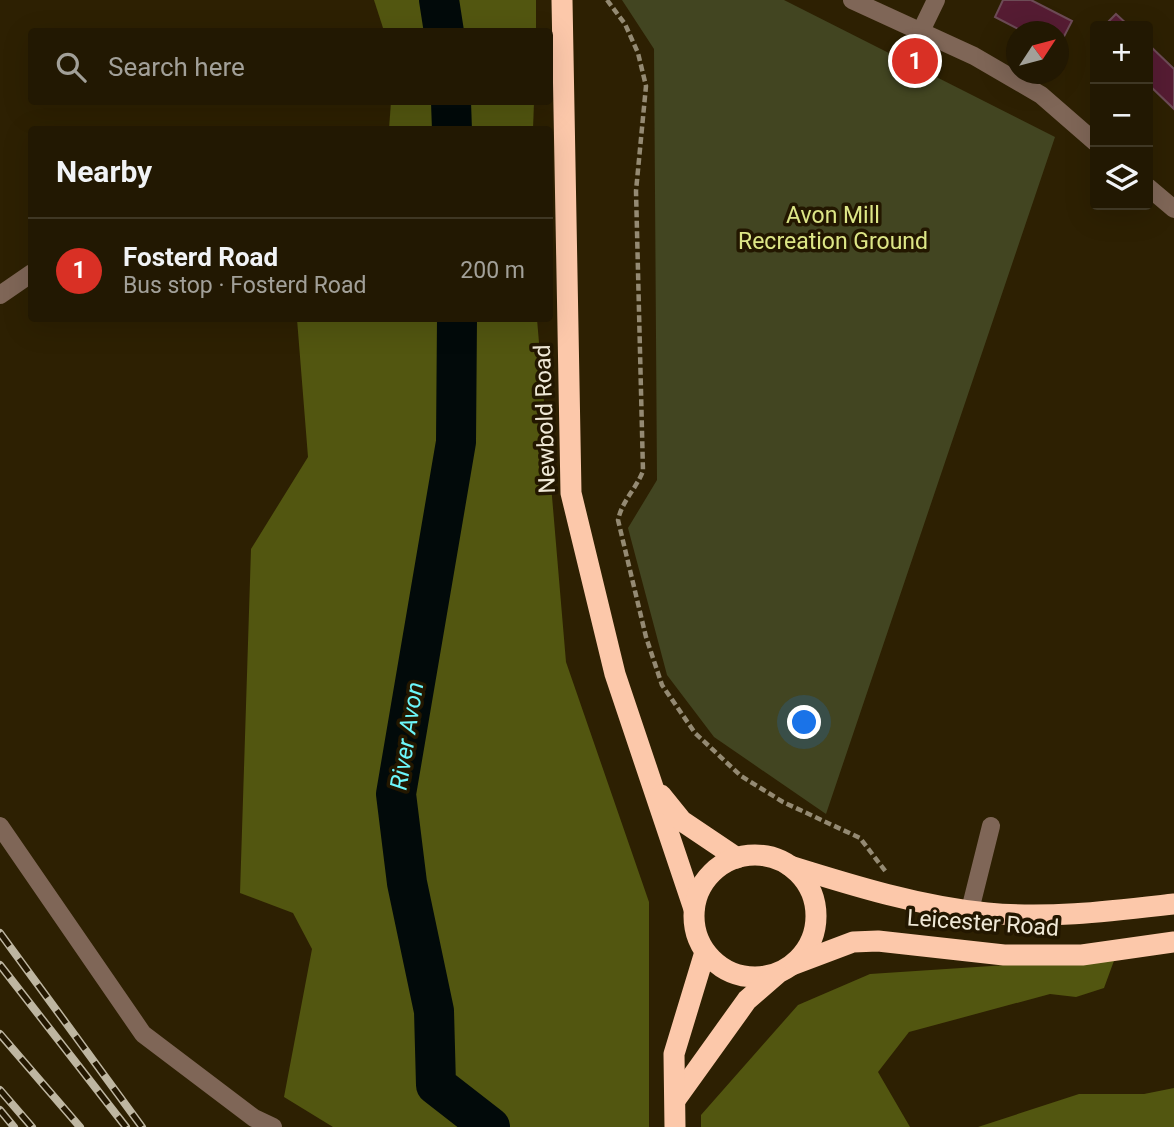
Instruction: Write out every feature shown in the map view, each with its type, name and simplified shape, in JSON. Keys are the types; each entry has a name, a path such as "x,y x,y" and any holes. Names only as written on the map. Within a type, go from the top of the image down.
{"highway":[{"name":"Newbold Road","path":"562,0 571,493 615,674 694,909"},
{"name":"Newbold Road","path":"652,783 682,821 737,858"},
{"path":"676,1099 747,1000 785,969 807,948 816,915 808,887 790,866 762,856 737,858 715,870 700,889 694,909 696,934 705,952 718,965 733,973 752,977 785,969"},
{"name":"Leicester Road","path":"790,866 887,896 970,910 1070,915 1174,904"},
{"name":"Leicester Road","path":"785,969 853,942 878,941 1004,955 1082,955 1174,942"},
{"path":"675,1127 674,1054 705,952"}],"street":[{"path":"852,0 974,56 1041,95 1090,138"},
{"path":"921,31 936,0"},
{"path":"1153,191 1174,209"},
{"path":"0,295 28,276"},
{"path":"970,910 991,825"},
{"path":"0,826 143,1034 254,1118 273,1127"}],"path":[{"path":"607,0 625,24 638,53 646,86 636,191 643,471 638,486 621,505 618,520 646,637 662,685 695,733 741,776 783,802 860,838 893,881"}],"green space":[{"name":"Avon Mill Recreation Ground","path":"622,0 784,0 1055,137 826,814 714,737 667,675 628,528 657,480 654,49"}],"shaded area":[{"path":"374,0 536,0 536,28 383,28"},
{"path":"391,105 534,105 533,126 389,126"},
{"path":"297,322 537,322 566,662 649,902 649,1127 333,1127 284,1097 312,949 293,913 240,893 251,549 308,457"},
{"path":"1115,958 1104,988 1076,997 1050,994 909,1032 878,1072 910,1127 701,1127 701,1115 798,1005 870,974"},
{"path":"1174,1088 1174,1127 978,1127 1079,1094 1144,1094"}],"building":[{"path":"1003,0 1031,0 1072,21 1069,27 1069,21 1006,23 995,17"},
{"path":"1116,14 1124,21 1109,21"},
{"path":"1153,49 1174,69 1174,109 1153,89"}],"waterway":[{"name":"River Avon","path":"439,0 443,28"},
{"name":"River Avon","path":"451,105 452,126"},
{"name":"River Avon","path":"457,322 456,442 396,794 407,883 434,1011 436,1085 490,1127"}],"railway":[{"path":"0,933 142,1127"},
{"path":"0,965 126,1127"},
{"path":"0,1034 80,1127"},
{"path":"0,1090 32,1127"},
{"path":"0,1110 14,1127"}],"place":[{"name":"Fosterd Road","path":"915,61"}]}
